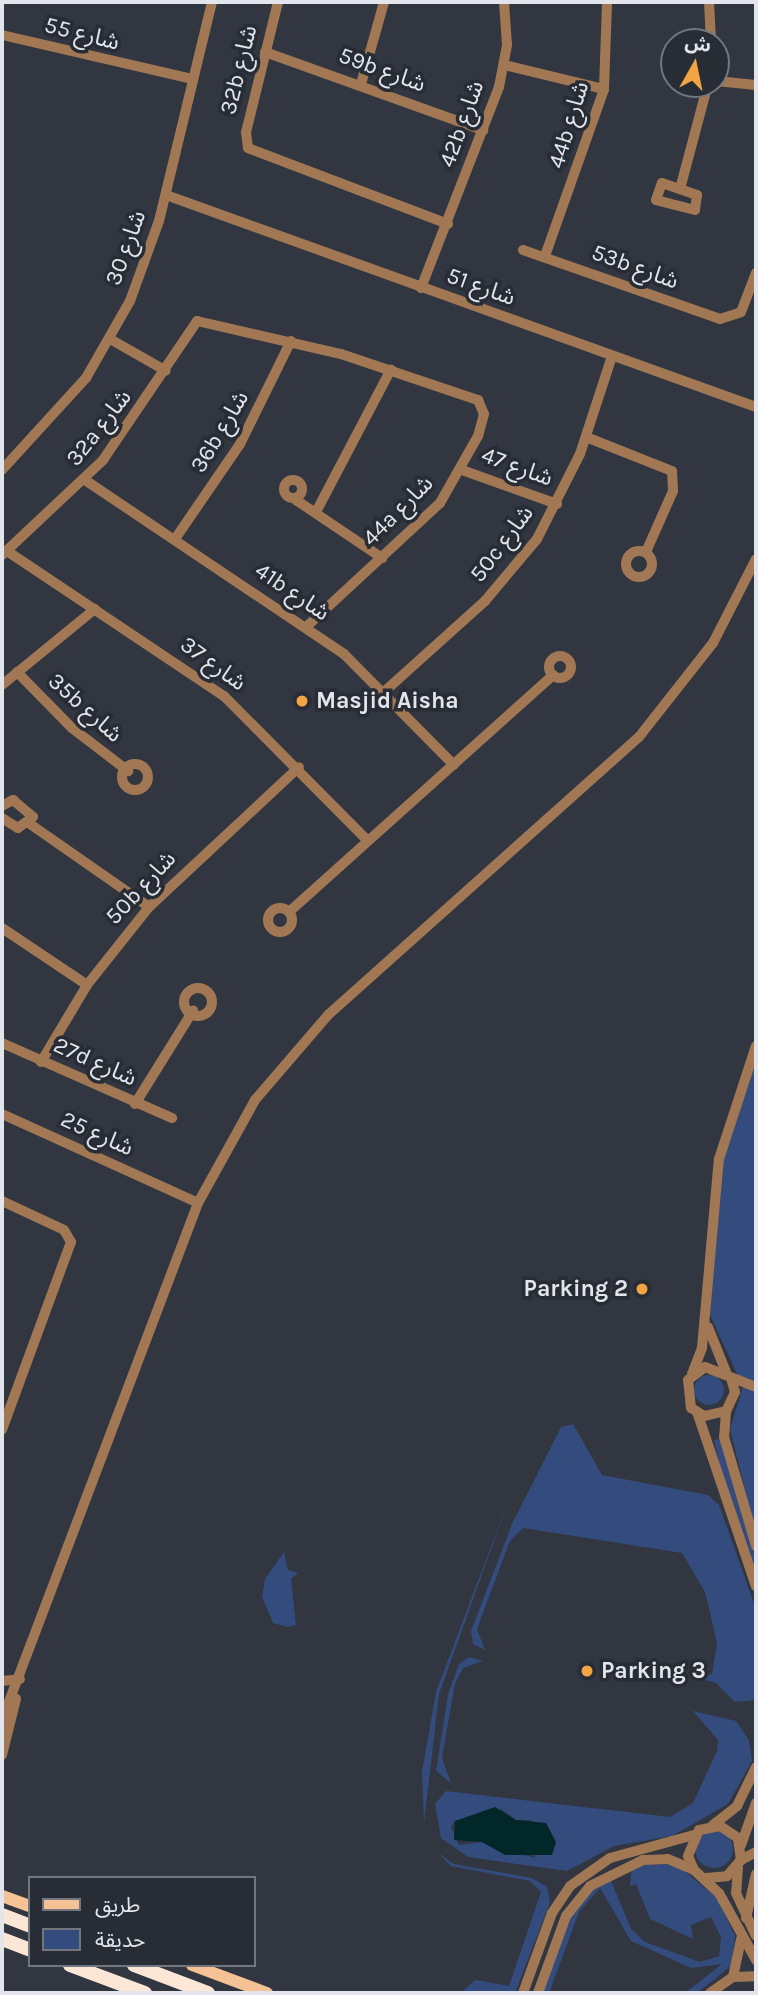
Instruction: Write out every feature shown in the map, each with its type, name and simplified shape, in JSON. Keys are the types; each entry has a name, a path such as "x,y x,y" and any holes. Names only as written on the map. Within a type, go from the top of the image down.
{"highway":[{"path":"2,1915 28,1925"},
{"path":"2,1939 28,1949"},
{"path":"75,1967 145,1993"},
{"path":"139,1967 208,1993"}],"main road":[{"path":"2,1893 28,1905"},
{"path":"196,1967 267,1993"}],"street":[{"name":"شارع 30","path":"2,470 56,415 110,339 165,198 212,2"},
{"name":"32b شارع","path":"278,2 246,132 248,148 448,223"},
{"path":"361,84 384,2"},
{"name":"42b شارع","path":"424,289 484,130 505,65 504,2"},
{"name":"44b شارع","path":"545,256 604,89 607,2"},
{"path":"709,2 710,28"},
{"name":"شارع 55","path":"2,35 192,82"},
{"name":"59b شارع","path":"265,52 484,130"},
{"path":"505,65 604,89"},
{"path":"730,82 756,85"},
{"path":"680,189 704,98"},
{"name":"شارع 51","path":"165,198 756,407"},
{"name":"53b شارع","path":"523,250 713,317 733,318 756,273"},
{"name":"32a شارع","path":"4,553 85,480 166,371 189,328 213,320 291,341"},
{"path":"110,339 166,371"},
{"path":"291,341 391,369 316,512"},
{"name":"36b شارع","path":"175,539 240,444 291,341"},
{"name":"50c شارع","path":"385,691 499,587 557,504 586,437 615,357"},
{"name":"44a شارع","path":"306,627 427,518 463,470 483,418 481,402 391,369"},
{"path":"586,437 672,471 673,491 646,552"},
{"name":"شارع 47","path":"463,470 557,504"},
{"name":"41b شارع","path":"85,480 306,627 385,691 454,765"},
{"path":"296,500 382,558"},
{"name":"شارع 37","path":"4,553 95,609 224,696 299,767 368,841"},
{"path":"2,1720 20,1679 200,1200 248,1111 302,1042 655,719 713,643 756,559"},
{"path":"2,685 95,609"},
{"name":"35b شارع","path":"17,672 72,728 128,771"},
{"path":"289,912 553,675"},
{"name":"50b شارع","path":"41,1062 87,985 149,907 299,767"},
{"path":"2,806 15,801 32,815 30,824"},
{"path":"2,818 18,828 30,824"},
{"path":"30,824 149,907"},
{"path":"2,928 87,985"},
{"path":"135,1104 193,1011"},
{"name":"27d شارع","path":"2,1043 135,1104 172,1118"},
{"path":"756,1046 719,1158 705,1316 685,1394 697,1412 756,1586"},
{"name":"شارع 25","path":"2,1114 200,1200"},
{"path":"2,1200 70,1237 2,1430"},
{"path":"705,1316 728,1375 734,1399 726,1411 724,1437 756,1546"},
{"path":"692,1374 705,1367 756,1387"},
{"path":"697,1412 726,1411"},
{"path":"2,1681 20,1679"},
{"path":"2,1755 20,1679"},
{"path":"523,1993 552,1913 570,1886 610,1858 694,1835 713,1826 737,1806 756,1768"},
{"path":"756,1803 741,1845 736,1893 756,1936"},
{"path":"713,1826 733,1833 741,1845"},
{"path":"694,1835 688,1849 694,1870"},
{"path":"706,1878 720,1879 756,1852"},
{"path":"538,1993 566,1916 590,1886 643,1860 668,1859 706,1878 756,1960"},
{"path":"746,1918 756,1874"},
{"path":"733,1977 741,1939"},
{"path":"710,1993 733,1977 756,1976"}],"green space":[{"path":"756,1051 756,1535 730,1429 743,1387 710,1315 716,1178"},
{"path":"709,1375 720,1379 724,1390 720,1401 709,1405 698,1401 694,1390 698,1379"},
{"path":"573,1424 602,1475 708,1495 719,1505 756,1609 756,1700 735,1702 716,1683 699,1678 712,1674 717,1643 705,1592 682,1553 523,1528 510,1541 477,1629 485,1650 473,1644 471,1631 512,1524 561,1427"},
{"path":"721,1439 756,1561 756,1578 725,1489 714,1440"},
{"path":"511,1494 439,1694 424,1823 422,1772 436,1692"},
{"path":"284,1552 288,1570 298,1573 291,1579 296,1625 288,1627 273,1623 262,1597 265,1579"},
{"path":"469,1657 483,1661 463,1668 455,1684 442,1758 451,1783 436,1771 448,1694 459,1664"},
{"path":"693,1711 736,1721 749,1740 752,1761 728,1804 672,1836 614,1846 567,1871 468,1857 441,1838 435,1804 446,1791 670,1817 693,1803 717,1751 718,1740","holes":["501,1809 516,1820 531,1820 535,1858 482,1842 459,1845 451,1827 455,1821"]},
{"path":"714,1830 727,1836 733,1849 727,1862 714,1868 701,1862 695,1849 701,1836"},
{"path":"438,1853 454,1864 532,1878 547,1887 550,1902 515,1993 461,1993 475,1980 509,1986 541,1892 530,1881 451,1866"},
{"path":"676,1864 717,1898 735,1936 731,1966 697,1993 685,1993 722,1964 691,1968 631,1941 600,1888 579,1912 549,1993 542,1993 568,1922 587,1893 611,1881 631,1929 645,1942 700,1962 719,1956 721,1937 711,1917 691,1925 693,1939 650,1919 636,1884 630,1886 632,1865"}],"shaded area":[{"path":"495,1807 516,1820 546,1823 556,1842 552,1855 505,1855 482,1842 454,1840 455,1821"}],"place":[{"name":"Masjid Aisha","path":"302,701"},
{"name":"Parking 2","path":"642,1289"},
{"name":"Parking 3","path":"587,1671"}]}
